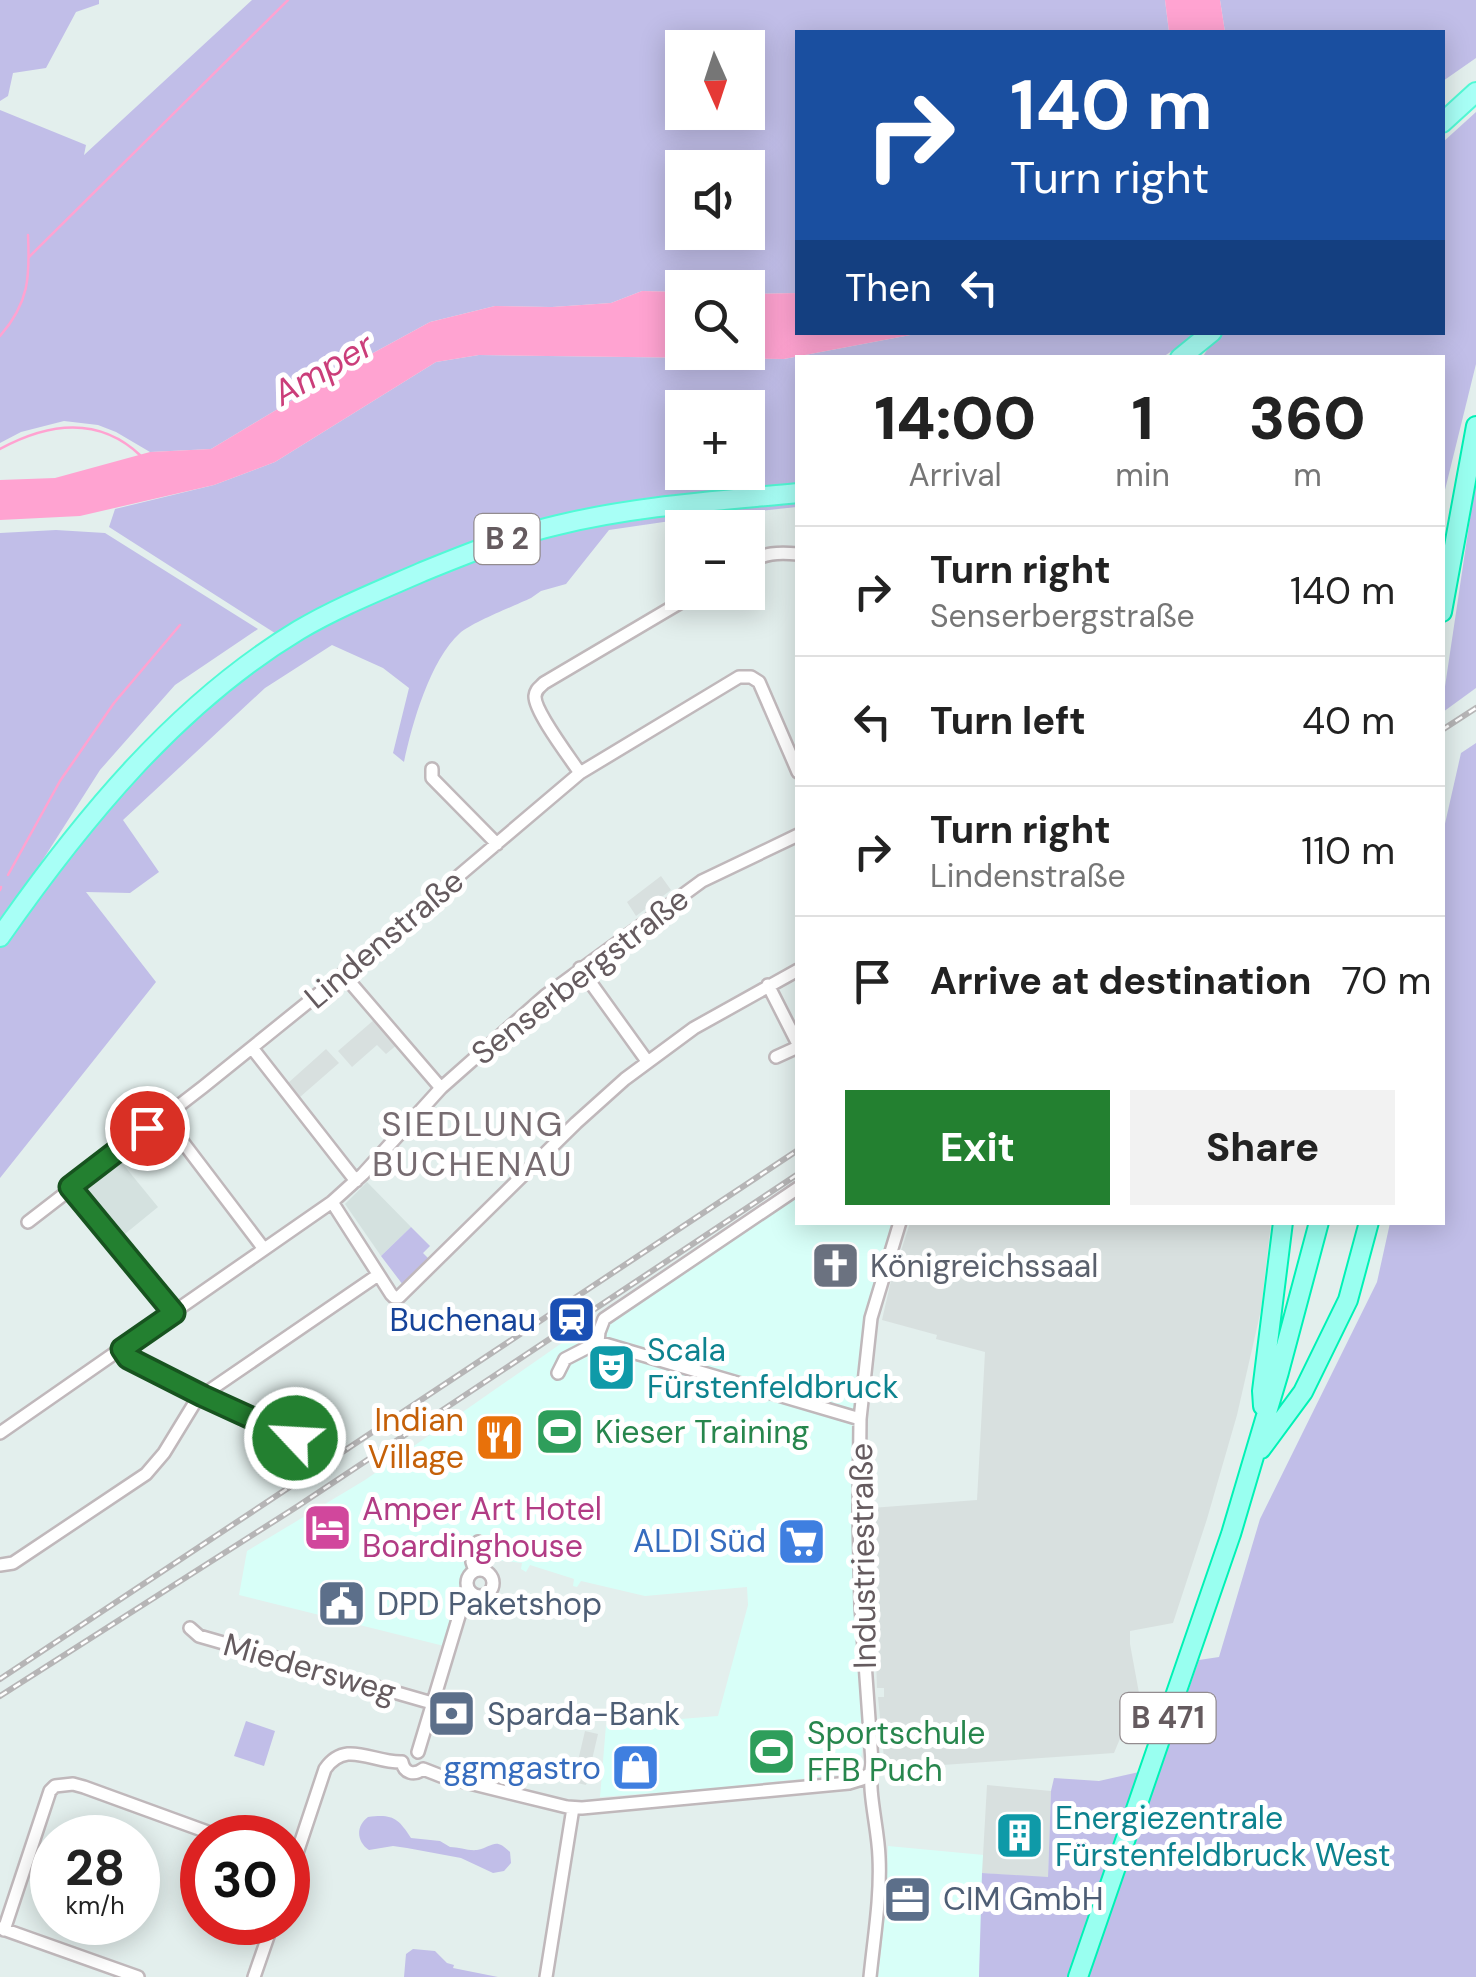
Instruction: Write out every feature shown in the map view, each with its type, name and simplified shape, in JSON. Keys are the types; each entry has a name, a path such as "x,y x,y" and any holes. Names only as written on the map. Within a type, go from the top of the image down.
{"highway":[{"path":"1445,596 1476,426"},
{"path":"1264,1426 1262,1391 1283,1225"},
{"name":"B 471","path":"1078,1977 1231,1534 1318,1225"},
{"path":"1254,1457 1304,1392 1348,1300 1368,1225"}],"main road":[{"path":"1445,120 1476,92"},
{"path":"1184,355 1208,335"},
{"name":"B 2","path":"0,937 116,786 195,707 299,630 352,603 506,539 554,525 604,514 795,493"}],"street":[{"path":"765,554 795,554"},
{"path":"580,773 540,713 537,690 668,610"},
{"name":"Lindenstraße","path":"28,1222 343,974 580,773 739,678 752,676 759,682 795,765"},
{"path":"432,768 432,778 497,844"},
{"name":"Senserbergstraße","path":"0,1433 332,1202 440,1088 580,968 702,881 795,835"},
{"path":"580,968 647,1061"},
{"path":"332,1202 394,1297 404,1295 576,1123 647,1061 694,1028 795,972"},
{"path":"343,974 440,1088"},
{"path":"768,985 795,1040"},
{"path":"252,1048 356,1181"},
{"path":"776,1057 795,1048"},
{"path":"164,1116 264,1250"},
{"path":"70,1187 174,1313"},
{"path":"598,1342 604,1319 795,1190"},
{"name":"Industriestraße","path":"870,1977 879,1861 869,1774 872,1762 863,1649 860,1419 871,1318 899,1225"},
{"path":"0,1564 12,1563 146,1474 164,1454 197,1399 378,1274"},
{"path":"558,1374 565,1359 598,1342 860,1419"},
{"path":"122,1349 128,1358 295,1438"},
{"path":"475,1571 472,1562 478,1542"},
{"path":"475,1571 490,1574 492,1595 472,1593 468,1588 467,1581 475,1571"},
{"path":"418,1752 462,1606 472,1593"},
{"name":"Miedersweg","path":"190,1628 199,1636 432,1703"},
{"path":"418,1752 424,1757 423,1769 410,1773 404,1768 402,1762 407,1753 418,1752"},
{"path":"308,1815 326,1768 336,1756 402,1762"},
{"path":"423,1769 574,1808 850,1784 869,1774"},
{"path":"138,1977 2,1929 54,1786 84,1787 180,1822"},
{"path":"546,1977 574,1808"},
{"path":"254,1977 266,1945"}],"shaded area":[{"path":"0,0 99,0 99,4 76,12 46,68 13,73 8,96 0,101"},
{"path":"252,0 1165,0 1169,30 795,30 795,293 765,294 765,270 665,270 665,292 642,291 611,303 495,306 430,322 211,449 150,452 98,425 64,421 21,432 0,443 0,110 86,145 84,155"},
{"path":"1165,0 1220,0 1225,30 1169,30"},
{"path":"1220,0 1476,0 1476,58 1445,80 1445,30 1225,30"},
{"path":"1476,112 1476,364 1445,490 1445,355 1204,355 1222,335 1445,335 1445,140"},
{"path":"642,291 665,292 665,357 479,355 436,362 275,462 214,485 80,516 0,520 0,480 55,478 150,452 211,449 430,322 495,306 611,303"},
{"path":"795,293 795,335 910,335 795,355 765,359 765,294"},
{"path":"910,335 1195,335 1166,355 805,355"},
{"path":"479,355 665,357 665,370 765,370 765,359 795,357 795,485 765,489 765,390 665,390 665,490 754,490 598,508 278,635 109,527 115,509 214,485 275,462 436,362"},
{"path":"1476,478 1476,688 1445,711 1445,687"},
{"path":"795,501 795,507 765,510 691,510"},
{"path":"665,514 665,522 609,530 566,584 541,591 460,633 440,659 424,693 404,762 393,753 409,688 383,668 332,645 265,688 123,820 159,872 130,893 86,892 156,982 0,1178 0,948 123,791 201,710 283,649 402,588 507,546 602,522"},
{"path":"0,533 105,533 258,629 175,685 100,770 0,927"},
{"path":"1476,743 1476,1977 1088,1977 1199,1660 1219,1657 1260,1519 1377,1282 1390,1225 1445,1225 1445,824 1461,753"},
{"path":"661,876 671,890 636,916 627,902"},
{"path":"375,1019 398,1044 386,1054 377,1045 352,1067 338,1051"},
{"path":"326,1049 339,1063 300,1097 288,1083"},
{"path":"118,1158 158,1207 120,1238 79,1188"},
{"path":"367,1182 411,1227 381,1256 345,1204"},
{"path":"795,1184 795,1225 892,1225 867,1313 852,1422 862,1749 856,1769 847,1774 600,1797 606,1725 718,1716 748,1605 747,1587 645,1596 581,1581 573,1586 574,1579 530,1565 526,1572 521,1569 522,1563 489,1559 474,1552 444,1646 239,1595 247,1551 365,1480"},
{"path":"909,1225 1271,1225 1261,1310 1237,1415 1207,1519 1173,1623 1130,1631 1139,1693 1114,1753 885,1769 878,1697 884,1697 884,1688 877,1688 871,1508 977,1500 985,1352 882,1320"},
{"path":"411,1227 430,1246 423,1253 429,1259 403,1285 381,1256"},
{"path":"246,1721 275,1731 264,1766 234,1756"},
{"path":"585,1731 598,1734 586,1785 573,1782"},
{"path":"1139,1772 1068,1977 979,1977 982,1873 1048,1877 1054,1778 1099,1781"},
{"path":"987,1785 1051,1791 1048,1878 982,1873"},
{"path":"368,1817 389,1817 411,1838 440,1841 450,1847 474,1850 501,1845 510,1852 511,1863 504,1871 493,1873 461,1858 393,1846 369,1850 359,1834"},
{"path":"888,1846 984,1855 979,1977 878,1977"},
{"path":"413,1949 435,1951 453,1968 498,1977 404,1977 406,1954"}],"waterway":[{"path":"29,257 288,0"},
{"path":"0,336 17,312 26,289 28,235"},
{"path":"0,449 36,433 72,427 108,434 141,456"},
{"path":"8,875 60,781 114,703 180,625"}],"railway":[{"path":"1445,728 1476,708"},
{"path":"0,1679 795,1152"},
{"path":"0,1696 298,1506 795,1176"}],"place":[{"name":"Königreichssaal","path":"835,1266"},
{"name":"Buchenau","path":"571,1320"},
{"name":"Scala Fürstenfeldbruck","path":"612,1368"},
{"name":"Kieser Training","path":"560,1432"},
{"name":"Indian Village","path":"499,1438"},
{"name":"Amper Art Hotel Boardinghouse","path":"327,1527"},
{"name":"ALDI Süd","path":"801,1541"},
{"name":"DPD Paketshop","path":"342,1604"},
{"name":"Sparda-Bank","path":"452,1714"},
{"name":"Sportschule FFB Puch","path":"772,1751"},
{"name":"ggmgastro","path":"636,1768"},
{"name":"Energiezentrale Fürstenfeldbruck West","path":"1020,1836"},
{"name":"CIM GmbH","path":"908,1899"}],"district":[{"name":"SIEDLUNG BUCHENAU","path":"473,1144"}],"route":[{"path":"147,1128 70,1187 174,1313 122,1349 128,1358 295,1438"}],"water label":[{"name":"Amper","path":"323,369"}]}
